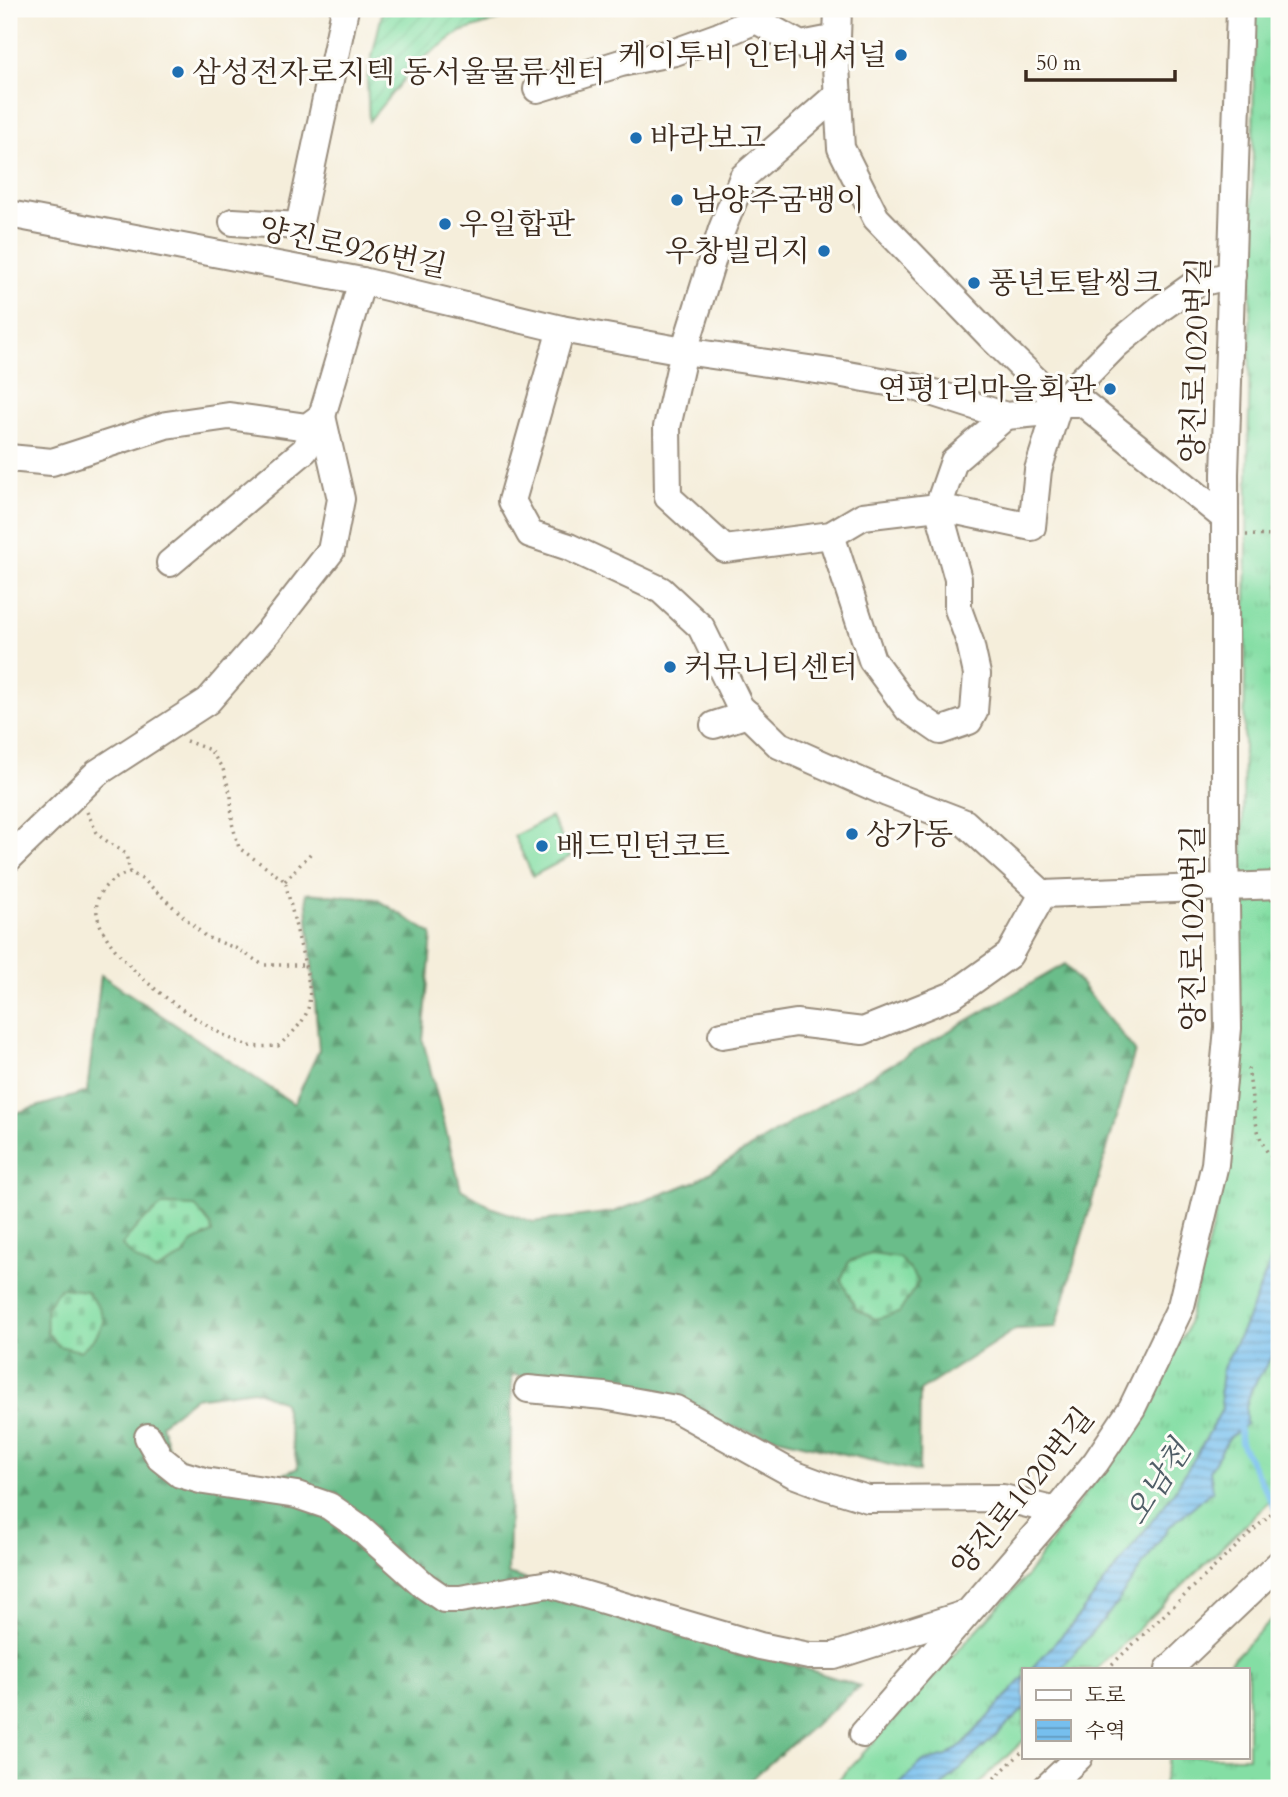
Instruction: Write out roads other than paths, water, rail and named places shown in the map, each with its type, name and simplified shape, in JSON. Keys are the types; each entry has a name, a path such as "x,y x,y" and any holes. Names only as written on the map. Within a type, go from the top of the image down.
{"street":[{"path":"233,222 299,226 345,9"},
{"path":"838,9 841,148 876,218 1059,403 1083,403 1225,526"},
{"name":"양진로1020번길","path":"863,1734 1056,1511 1096,1462 1132,1408 1181,1306 1215,1164 1228,1028 1232,887 1225,526 1240,9"},
{"path":"537,89 621,64 675,52 756,20 801,45 837,38"},
{"path":"838,94 743,177 722,229 684,351 667,427 668,497 725,549 831,535 863,516 938,507 1032,527 1038,470 1059,403 1116,345 1161,308 1195,284 1232,275"},
{"name":"양진로926번길","path":"9,214 362,281 561,329 915,387 1006,416 1050,412 1059,403"},
{"path":"170,563 305,450 322,416 362,281"},
{"path":"561,329 512,501 530,534 569,547 661,590 701,627 740,707 779,745 887,793 965,822 1043,894 1279,885"},
{"path":"9,458 52,462 166,425 229,416 307,427 322,416"},
{"path":"9,858 96,773 208,701 269,631 331,551 341,499 322,416"},
{"path":"831,535 872,660 908,709 940,731 969,721 974,712 977,674 970,642 958,609 958,579 938,507 954,461 1006,416"},
{"path":"714,725 748,714"},
{"path":"722,1035 796,1023 863,1031 953,995 1009,955 1043,894"},
{"path":"528,1389 604,1396 676,1409 793,1474 868,1499 1003,1498 1056,1511"},
{"path":"148,1437 160,1458 180,1474 204,1481 297,1495 329,1506 359,1527 425,1586 444,1599 460,1599 549,1584 760,1646 809,1656 834,1656 965,1614"},
{"path":"1171,1668 1279,1564"},
{"path":"1046,1788 1078,1758"}],"water":[{"name":"오남천","path":"1279,1241 1279,1345 1251,1390 1246,1408 1246,1424 1229,1438 1210,1470 1213,1490 1169,1527 1113,1608 1062,1668 1032,1668 1073,1623 1169,1499 1199,1451 1222,1409 1222,1370 1245,1324"},
{"path":"1022,1679 1022,1711 940,1788 896,1788 922,1762 947,1756 964,1743"}],"waterway":[{"path":"1239,1423 1241,1443 1279,1516"}],"place":[{"name":"케이투비 인터내셔널","path":"901,55"},
{"name":"삼성전자로지텍 동서울물류센터","path":"178,72"},
{"name":"바라보고","path":"636,138"},
{"name":"남양주굼뱅이","path":"677,200"},
{"name":"우일합판","path":"445,224"},
{"name":"우창빌리지","path":"824,251"},
{"name":"풍년토탈씽크","path":"974,283"},
{"name":"연평1리마을회관","path":"1110,389"},
{"name":"커뮤니티센터","path":"670,667"},
{"name":"상가동","path":"852,834"},
{"name":"배드민턴코트","path":"542,846"}]}
